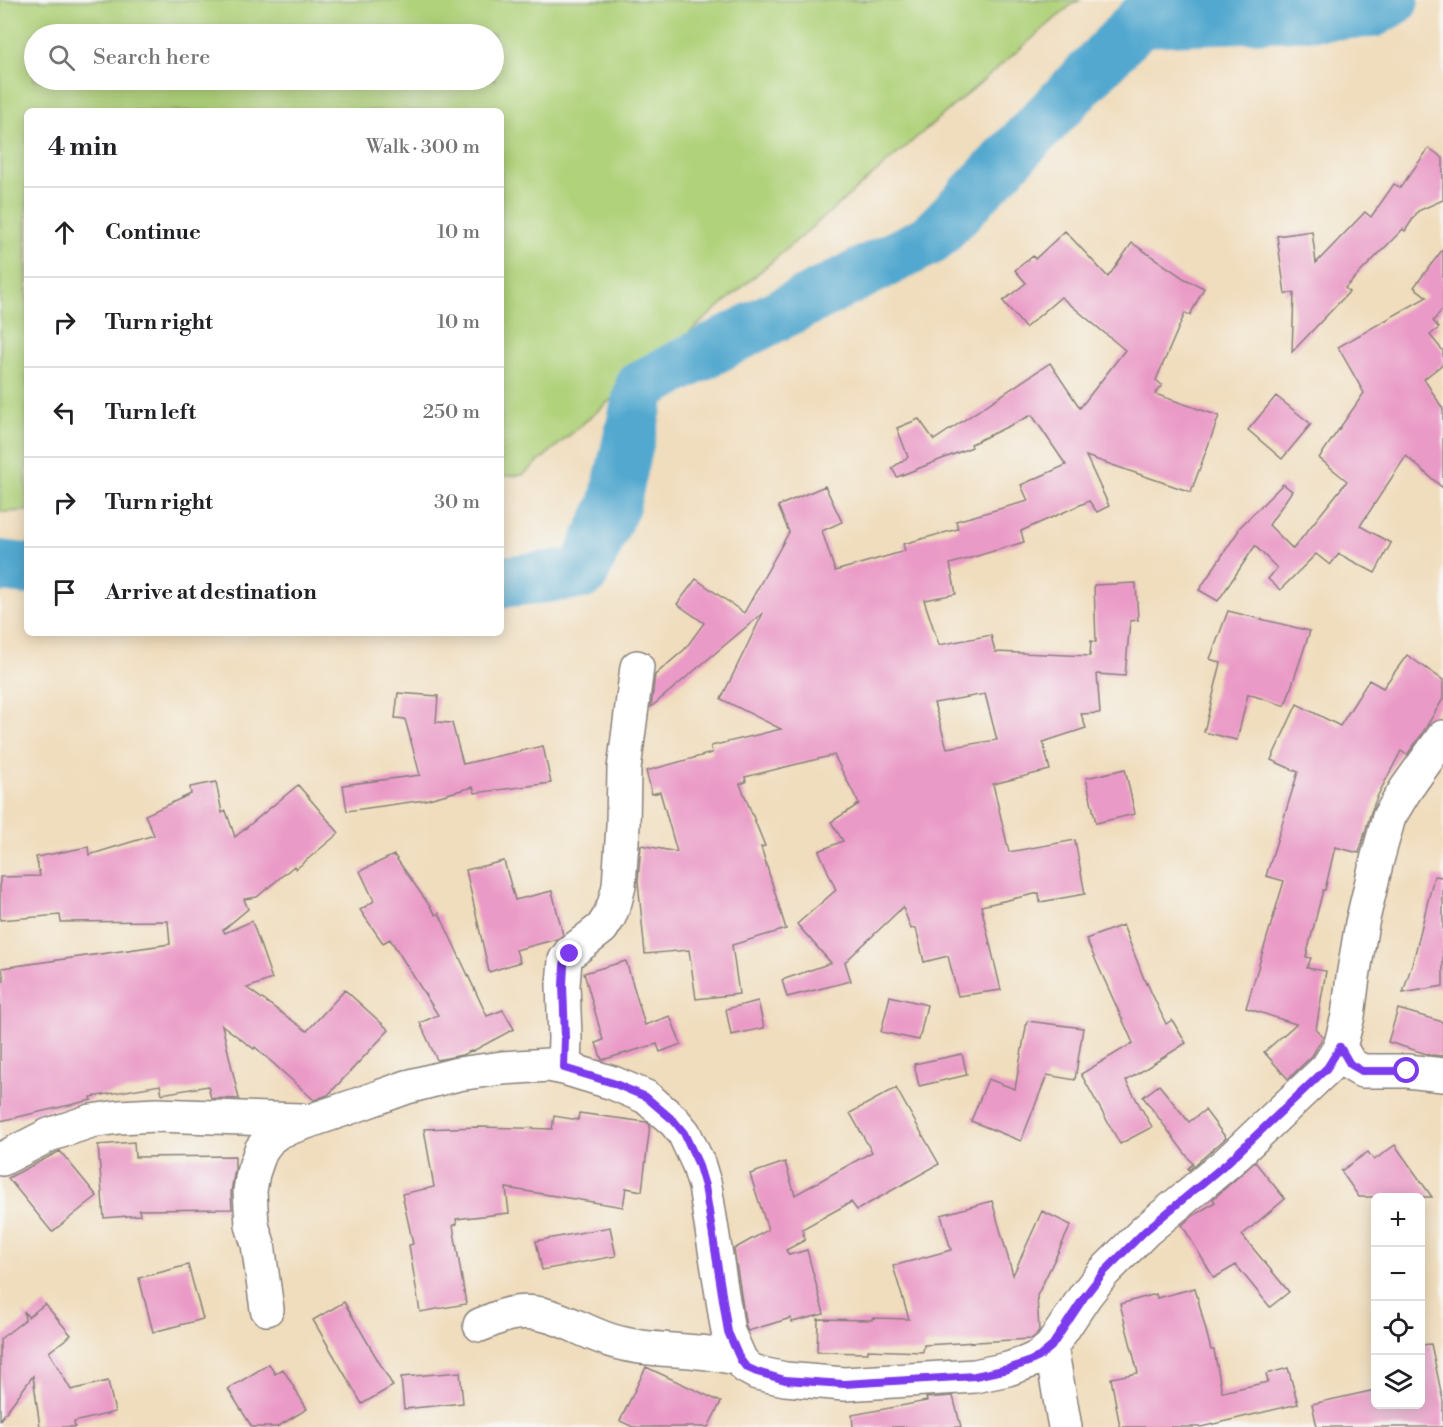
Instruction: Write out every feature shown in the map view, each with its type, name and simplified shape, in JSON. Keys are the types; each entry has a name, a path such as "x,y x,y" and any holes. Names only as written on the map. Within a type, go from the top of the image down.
{"street":[{"path":"564,1068 565,960 602,928 609,917 619,886 624,769 637,667"},
{"path":"267,1309 258,1244 252,1226 250,1191 261,1150 270,1138 280,1131 407,1087 458,1074 530,1065 549,1065 613,1083 646,1097 674,1121 684,1133 698,1163 705,1186 728,1332 746,1367 785,1380 844,1384 975,1376 1008,1369 1039,1357 1051,1347 1103,1273 1145,1231 1228,1162 1327,1068 1340,1047 1348,1016 1362,923 1389,818 1406,789 1443,737"},
{"path":"1340,1047 1350,1064 1362,1071 1407,1071 1443,1075"},
{"path":"2,1159 49,1134 91,1121 119,1117 156,1115 312,1120"},
{"path":"480,1325 510,1314 524,1312 562,1319 621,1344 700,1352 740,1359"},
{"path":"1051,1347 1065,1427"}],"green space":[{"path":"0,0 1080,0 1071,5 523,475 504,476 504,108 24,108 24,511 0,512"}],"building":[{"path":"1429,148 1443,158 1443,200 1418,211 1405,231 1403,229 1345,288 1349,292 1292,352 1294,293 1285,294 1277,236 1312,231 1316,263 1365,212 1371,217 1394,184 1400,188"},
{"path":"1065,231 1108,277 1132,243 1185,279 1204,288 1190,315 1185,313 1156,380 1162,385 1155,394 1219,416 1191,492 1086,456 1109,506 1097,512 1089,501 1021,531 1024,542 950,564 956,594 924,600 939,645 991,635 995,652 1090,656 1091,641 1096,642 1094,585 1136,583 1138,620 1130,621 1125,676 1097,674 1100,713 1081,714 1086,728 1043,742 1050,770 993,784 1009,852 1075,840 1085,894 1040,902 1039,893 981,906 1001,990 958,996 948,956 924,962 916,928 911,929 903,907 845,962 851,981 787,997 782,980 831,963 797,924 836,890 819,851 843,841 831,822 859,804 834,755 745,777 746,782 740,784 765,846 761,847 786,929 732,945 739,994 696,999 689,950 645,954 638,881 641,845 677,852 660,792 652,794 646,771 712,753 711,746 781,729 721,699 763,613 651,707 655,675 685,649 704,623 677,604 696,579 744,613 789,532 778,506 825,486 842,522 822,531 835,571 905,551 903,544 958,529 956,521 1028,501 1021,485 1066,465 1032,415 971,444 972,447 897,477 892,468 908,457 897,428 919,419 934,440 1050,363 1080,408 1125,350 1061,297 1025,328 1003,301 1026,283 1015,270 1033,256 1035,259","holes":["985,694 997,740 947,748 934,703"]},
{"path":"1443,249 1443,309 1433,321 1439,328 1430,335 1443,351 1443,364 1424,379 1443,409 1443,488 1406,456 1360,526 1391,543 1375,573 1339,554 1330,565 1316,554 1280,590 1268,579 1277,568 1255,546 1218,601 1199,590 1238,529 1283,484 1292,491 1269,525 1293,549 1347,481 1319,458 1364,393 1338,347 1427,297 1414,287"},
{"path":"1276,396 1311,424 1282,459 1248,430"},
{"path":"1228,611 1310,631 1285,706 1248,694 1237,740 1204,732 1221,663 1210,659"},
{"path":"1407,655 1443,680 1443,699 1407,755 1401,751 1371,812 1359,853 1335,847 1306,957 1311,958 1307,968 1326,971 1316,1029 1323,1037 1312,1056 1288,1079 1264,1052 1296,1024 1246,1008 1284,881 1266,876 1298,772 1271,760 1297,704 1340,726 1369,680 1383,688"},
{"path":"398,693 438,696 436,722 452,723 463,764 543,746 551,783 475,793 473,787 425,800 347,811 343,785 420,775 405,719 395,718"},
{"path":"1125,769 1135,814 1096,823 1086,778"},
{"path":"216,782 222,813 226,811 235,837 298,785 339,833 296,869 294,866 257,897 244,899 248,909 223,930 225,933 252,921 272,979 247,988 307,1031 345,990 389,1030 328,1095 314,1100 255,1047 254,1049 222,1025 239,1099 211,1098 208,1086 162,1094 160,1085 91,1097 92,1100 0,1121 0,982 4,981 2,968 170,944 168,921 61,922 60,915 0,920 0,877 40,876 36,857 88,847 89,855 154,835 145,815 191,794 190,787"},
{"path":"394,855 436,915 439,913 487,1016 503,1010 514,1029 473,1051 437,1060 420,1023 438,1015 390,939 383,943 360,910 374,901 360,871"},
{"path":"504,861 515,900 552,891 563,935 557,939 516,950 520,962 489,972 466,870"},
{"path":"1434,876 1443,877 1443,986 1403,993 1415,954"},
{"path":"1123,925 1146,984 1166,1024 1172,1020 1186,1043 1126,1081 1152,1127 1120,1144 1081,1074 1133,1043 1086,939"},
{"path":"626,961 645,1025 670,1016 681,1044 660,1052 657,1044 602,1060 596,1043 603,1040 584,973"},
{"path":"890,996 927,1005 919,1040 881,1032"},
{"path":"758,1001 764,1028 731,1035 726,1009"},
{"path":"1398,1009 1443,1022 1443,1056 1430,1055 1388,1042"},
{"path":"1027,1021 1083,1028 1075,1080 1047,1075 1021,1141 971,1121 988,1079 1015,1089"},
{"path":"962,1054 967,1075 919,1086 914,1064"},
{"path":"1159,1085 1189,1122 1205,1110 1226,1138 1189,1170 1188,1168 1193,1164 1143,1097"},
{"path":"896,1088 939,1164 857,1210 851,1202 802,1229 805,1240 786,1250 789,1255 807,1250 824,1314 792,1322 791,1318 748,1331 734,1249 768,1230 750,1174 785,1162 795,1195 872,1152 850,1113"},
{"path":"579,1113 646,1122 650,1125 642,1191 626,1188 623,1207 506,1188 509,1213 456,1219 457,1224 453,1225 466,1304 420,1312 409,1245 413,1244 402,1194 434,1187 424,1129 478,1127 552,1129 554,1116 578,1120"},
{"path":"134,1142 135,1157 235,1156 231,1192 232,1209 139,1210 140,1215 104,1218 98,1145"},
{"path":"1395,1145 1432,1197 1425,1197 1425,1193 1371,1193 1371,1197 1359,1197 1341,1171 1368,1152 1374,1160"},
{"path":"60,1151 97,1196 52,1232 8,1178"},
{"path":"1255,1162 1285,1199 1242,1235 1289,1292 1270,1307 1236,1265 1214,1278 1182,1225 1215,1202 1213,1199"},
{"path":"992,1201 1013,1275 1042,1211 1071,1225 1037,1296 1039,1331 1037,1334 1031,1339 924,1345 923,1352 868,1350 868,1353 817,1352 818,1319 909,1319 893,1266 951,1250 941,1215"},
{"path":"610,1227 616,1256 542,1270 536,1241"},
{"path":"188,1265 203,1319 153,1332 139,1278"},
{"path":"1195,1288 1211,1350 1214,1350 1222,1392 1268,1382 1266,1374 1288,1368 1298,1404 1201,1427 1120,1427 1111,1378 1138,1373 1120,1304 1156,1294 1157,1298"},
{"path":"344,1302 393,1386 362,1404 313,1320"},
{"path":"45,1304 71,1335 49,1352 71,1390 108,1381 115,1412 74,1422 75,1427 40,1427 33,1376 0,1420 0,1339 25,1320 24,1311 28,1317"},
{"path":"1431,1344 1443,1401 1443,1427 1317,1427 1312,1404 1371,1391 1371,1409 1425,1409 1425,1345"},
{"path":"269,1364 275,1374 283,1369 307,1409 277,1427 252,1427 228,1389"},
{"path":"646,1367 721,1402 708,1427 633,1427 620,1421"},
{"path":"460,1372 463,1403 404,1409 401,1377"},
{"path":"953,1396 961,1427 853,1427 852,1415 927,1401 926,1398"}],"waterway":[{"path":"504,582 583,573 614,505 641,386 931,239 1140,21 1372,12 1393,0"},
{"path":"0,566 24,569"}],"route":[{"path":"570,954 565,960 563,985 564,1068 613,1083 646,1097 674,1121 684,1133 698,1163 705,1186 728,1332 733,1345 746,1367 785,1380 844,1384 975,1376 1008,1369 1039,1357 1051,1347 1103,1273 1145,1231 1228,1162 1327,1068 1340,1047 1350,1064 1362,1071 1407,1071"}]}
